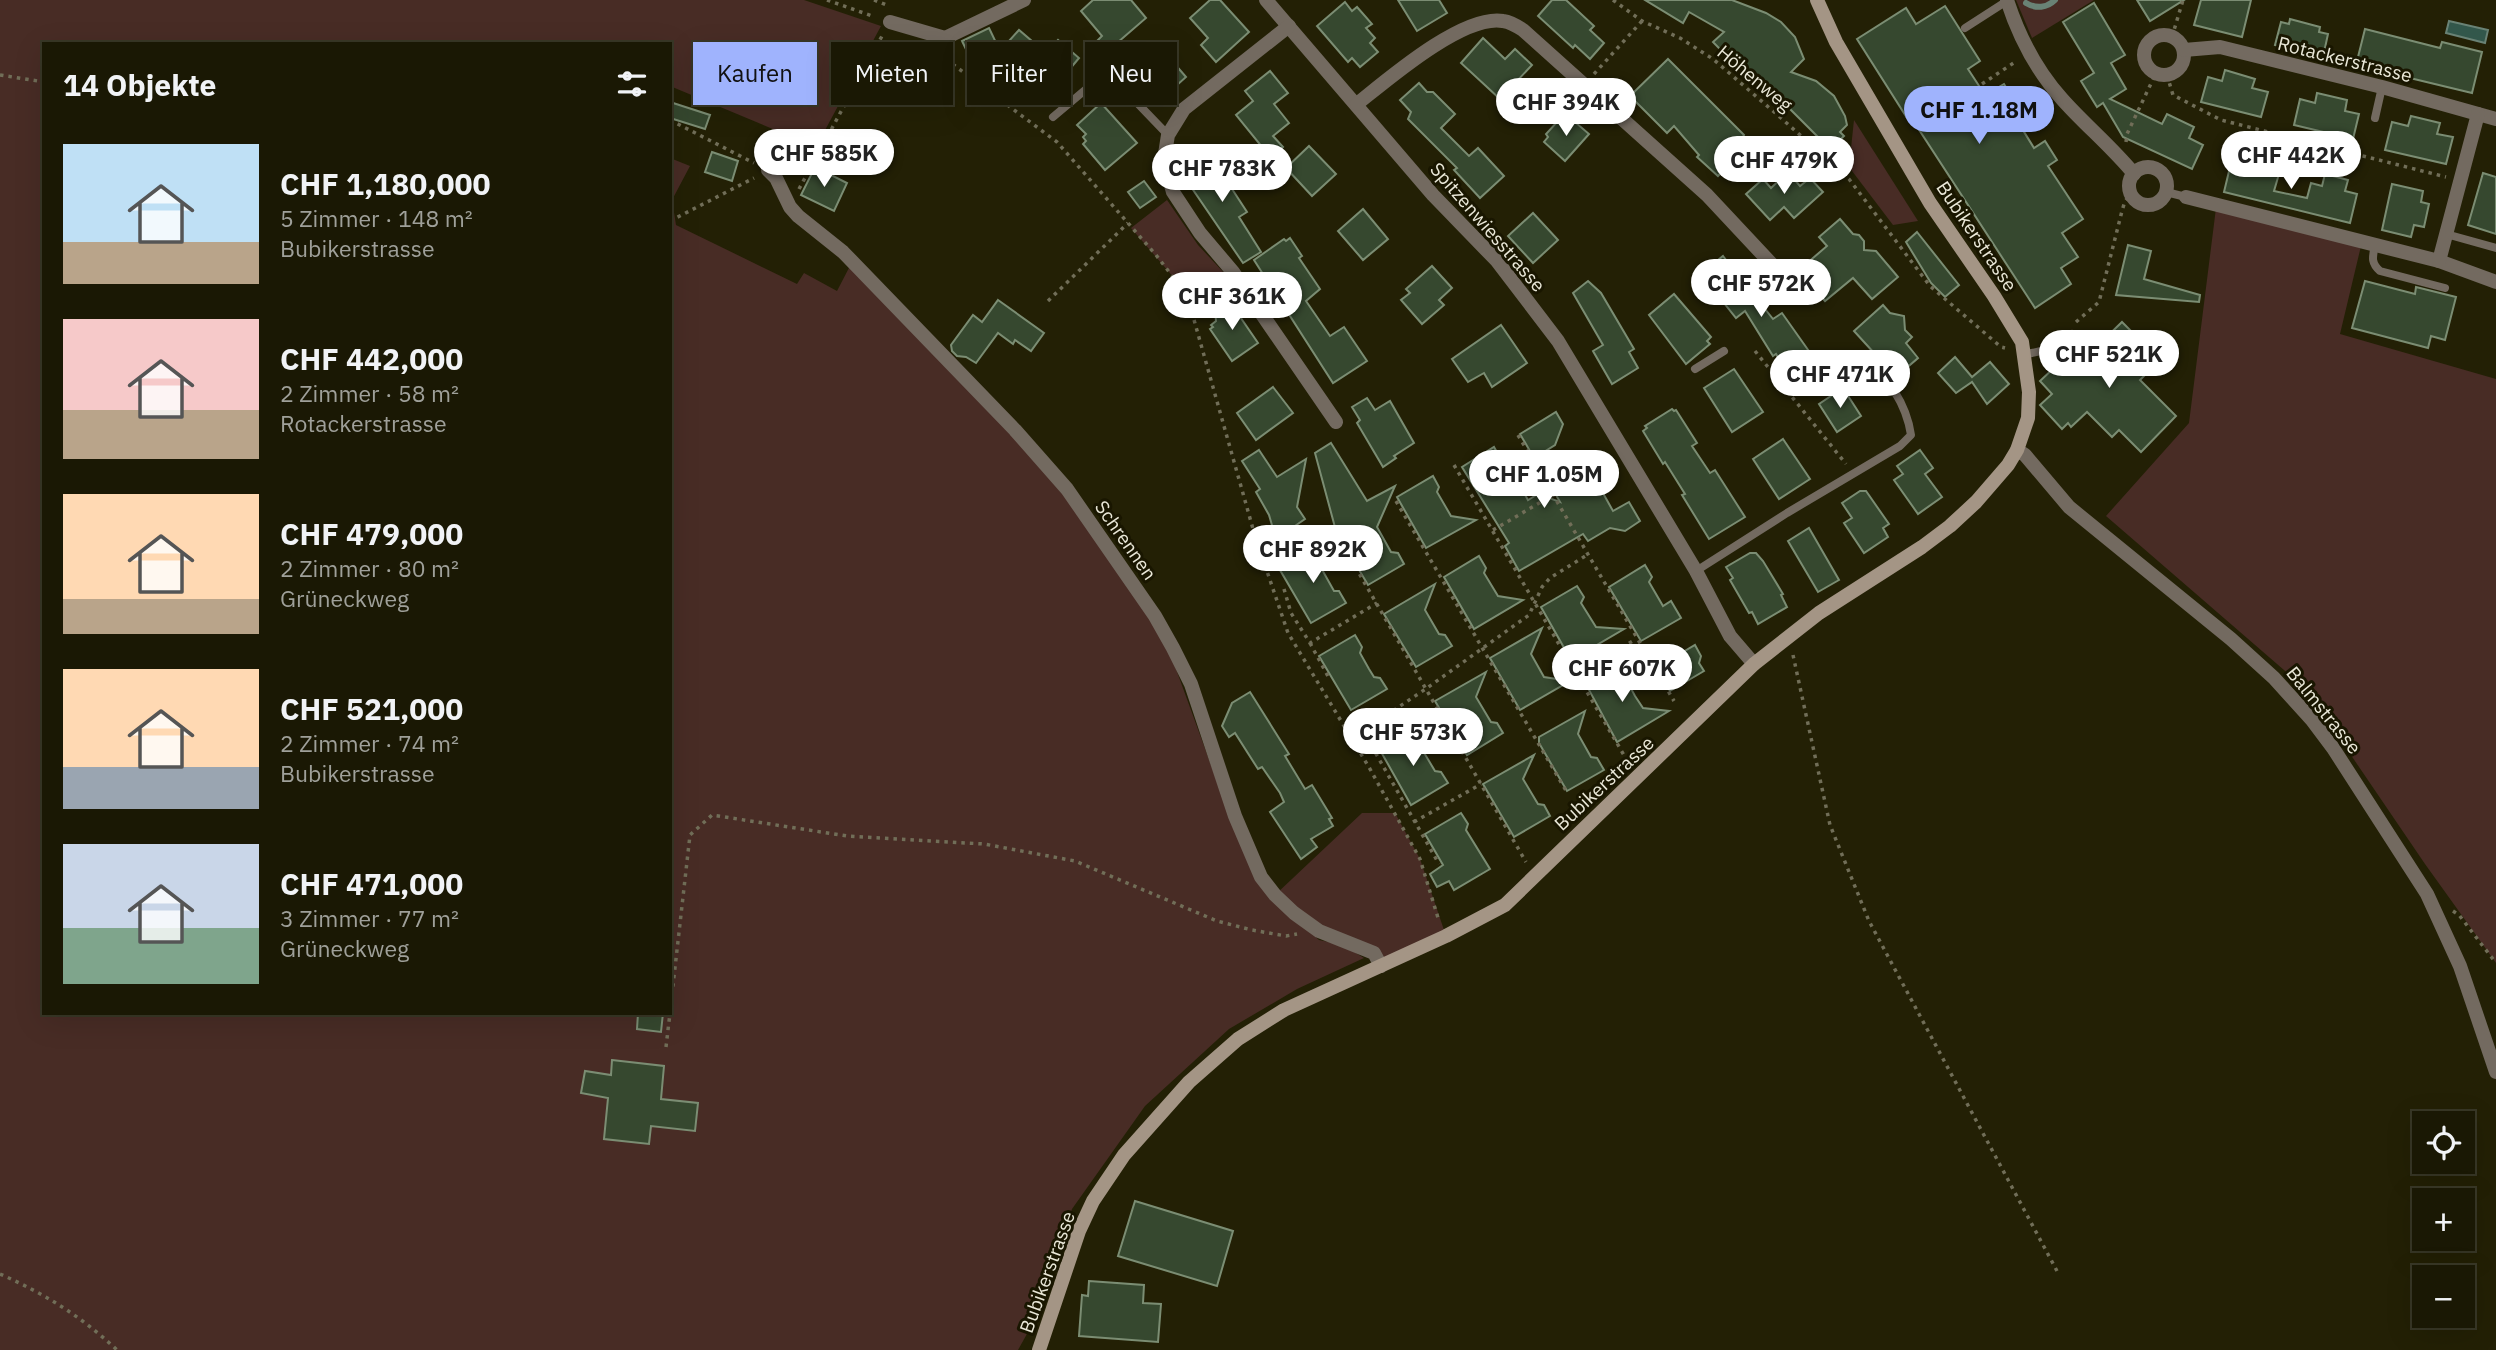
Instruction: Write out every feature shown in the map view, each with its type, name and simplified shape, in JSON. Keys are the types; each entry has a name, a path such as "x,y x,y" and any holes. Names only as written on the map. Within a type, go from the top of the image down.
{"street":[{"path":"892,15 945,38 1024,0"},
{"name":"Spitzenwiesstrasse","path":"1266,0 1433,195 1493,257 1558,341 1696,571 1730,636 1754,664"},
{"name":"Bubikerstrasse","path":"1039,1350 1088,1211 1124,1155 1189,1082 1238,1039 1284,1010 1446,936 1505,905 1754,664 1785,637 1950,526 1976,502 2008,465 2017,450 2028,418 2029,392 2025,354 2013,325 1930,203 1836,42 1817,0"},
{"path":"2007,0 2020,37 2053,89 2134,174"},
{"path":"1356,104 1443,40 1464,29 1492,21 1503,21 1523,30 1707,195 1780,273"},
{"path":"1289,26 1184,109 1168,135 1164,160 1173,192 1200,233 1233,272 1336,422"},
{"path":"2162,35 2172,37 2184,50 2183,61 2177,70 2162,74 2148,66 2144,57 2146,47 2153,39 2162,35"},
{"name":"Rotackerstrasse","path":"2184,50 2220,47 2382,87 2496,119"},
{"path":"2439,261 2478,114"},
{"path":"2142,168 2152,168 2161,172 2166,180 2166,192 2156,204 2137,202 2131,194 2131,180 2142,168"},
{"name":"Schrennen","path":"768,170 776,178 790,206 810,227 843,251 1015,430 1067,489 1155,616 1173,648 1191,684 1235,816 1261,877 1284,904 1320,930 1374,953 1381,966"},
{"path":"2186,197 2439,261 2496,282"},
{"name":"Balmstrasse","path":"2017,450 2025,455 2069,507 2231,639 2293,698 2333,748 2427,894 2460,967 2496,1072"}],"lane":[{"path":"1965,28 2007,0"},
{"path":"1053,117 1097,80 1104,78 1118,83 1168,135"},
{"path":"2375,118 2382,87"},
{"path":"2166,192 2186,197"},
{"path":"2446,234 2496,248"},
{"path":"2375,245 2372,258 2380,271 2445,288"},
{"path":"2025,354 2040,353 2056,346 2072,334"},
{"path":"1695,369 1724,351"},
{"path":"1696,571 1900,446 1911,435 1909,417 1893,386 1865,355"}],"path":[{"path":"827,0 892,15"},
{"path":"874,0 892,15"},
{"name":"Höhenweg","path":"1613,0 1642,22 1680,38 1713,59 1781,118 1849,179 1930,286 2001,347 2008,349"},
{"path":"2172,37 2183,0"},
{"path":"790,206 892,15"},
{"path":"1585,85 1642,22"},
{"path":"1982,84 2015,62 2005,47 2020,37"},
{"path":"953,64 1056,142 1187,295 1272,590 1293,642 1370,769 1420,859 1434,911 1446,936"},
{"path":"2124,162 2127,134 2162,74"},
{"path":"2162,74 2173,95 2221,120 2462,180"},
{"path":"0,75 42,82"},
{"path":"672,121 768,170"},
{"path":"672,220 768,170"},
{"path":"2072,334 2075,323 2099,302 2122,211 2131,194"},
{"path":"1048,301 1128,223"},
{"path":"1755,351 1854,473"},
{"path":"1518,435 1674,701"},
{"path":"1454,465 1628,762"},
{"path":"1493,530 1553,495"},
{"path":"1396,501 1568,794"},
{"path":"1335,530 1523,858"},
{"path":"1350,739 1529,615 1542,587 1550,578 1587,555"},
{"path":"1284,589 1291,613 1330,680"},
{"path":"1310,643 1377,603"},
{"path":"1785,637 1796,664 1830,825 1868,921 2057,1271"},
{"path":"1577,674 1636,639"},
{"path":"1363,731 1439,864"},
{"path":"1414,822 1481,784"},
{"path":"672,995 690,835 712,815 846,836 984,844 1075,861 1217,921 1286,936 1320,930"},
{"path":"2427,894 2459,915 2496,963"},
{"path":"666,1047 670,1015"},
{"path":"0,1274 42,1293 91,1325 117,1350"}],"shaded area":[{"path":"0,0 804,0 881,26 872,42 831,42 831,105 839,105 816,147 715,105 817,105 817,42 693,42 693,96 672,87 672,42 42,42 42,1015 672,1015 672,200 676,225 797,284 804,273 837,291 851,264 1063,490 1168,647 1256,880 1319,940 1343,945 1364,958 1297,989 1229,1029 1145,1106 1072,1209 1038,1314 1018,1350 0,1350"},
{"path":"2016,0 2094,0 2032,38"},
{"path":"1854,120 1918,221 1893,225 1849,167"},
{"path":"672,159 690,166 672,200"},
{"path":"1167,200 1198,245 1226,275 1226,281 1194,301 1131,228"},
{"path":"2216,208 2361,246 2340,334 2496,379 2496,963 2306,689 2106,516 2189,423"},
{"path":"1362,813 1395,813 1420,859 1446,936 1381,966 1374,953 1319,931 1275,895"}],"water":[{"path":"2449,21 2488,30 2485,43 2446,33"}],"building":[{"path":"1093,0 1131,0 1146,18 1118,42 1097,42 1102,36 1081,11"},
{"path":"1210,0 1220,0 1249,32 1216,62 1201,45 1208,38 1190,18"},
{"path":"1398,0 1439,0 1447,13 1417,31"},
{"path":"1552,0 1566,0 1594,26 1590,30 1604,43 1590,59 1575,45 1573,48 1538,16"},
{"path":"1645,0 1732,0 1781,22 1795,37 1804,59 1791,72 1816,81 1834,96 1845,116 1847,125 1840,132 1844,136 1830,149 1763,82 1758,88 1713,42 1724,32 1689,12 1683,23"},
{"path":"2137,0 2184,0 2150,21"},
{"path":"2201,0 2251,0 2242,37 2194,25"},
{"path":"1345,2 1352,11 1357,7 1372,24 1366,28 1375,38 1370,43 1378,52 1360,67 1352,58 1348,62 1317,26"},
{"path":"2094,3 2125,55 2111,63 2126,89 2110,99 2162,124 2167,114 2194,127 2189,138 2203,145 2192,169 2123,137 2103,103 2097,107 2081,81 2094,73 2063,22"},
{"path":"1945,6 1980,61 1968,69 1985,95 2004,84 2012,97 2005,101 2034,148 2045,141 2057,160 2048,166 2083,219 2062,233 2078,257 2061,268 2071,284 2035,308 1857,39 1906,8 1916,24"},
{"path":"2290,19 2320,27 2319,32 2328,34 2323,57 2275,45 2281,22 2289,24"},
{"path":"989,28 996,42 967,42 967,51 962,41"},
{"path":"2365,29 2440,48 2442,42 2482,52 2472,93 2356,65"},
{"path":"1019,30 1033,42 1008,42"},
{"path":"1483,38 1505,59 1515,49 1532,65 1500,99 1461,63"},
{"path":"1071,51 1079,58 1071,68"},
{"path":"1668,59 1744,135 1731,162 1718,176 1697,157 1699,155 1674,126 1667,133 1630,96"},
{"path":"1177,67 1186,77 1177,85"},
{"path":"2225,70 2255,79 2252,88 2268,92 2261,117 2201,102 2208,77 2222,81"},
{"path":"1270,71 1288,93 1274,104 1289,123 1273,136 1283,147 1271,158 1236,115 1253,101 1245,91"},
{"path":"1419,83 1427,92 1433,92 1455,114 1441,128 1469,156 1478,148 1504,176 1480,198 1454,170 1457,168 1408,119 1411,112 1400,100"},
{"path":"2317,93 2347,100 2345,111 2359,114 2353,139 2294,125 2300,99 2315,103"},
{"path":"672,103 710,115 705,129 672,119"},
{"path":"1099,105 1103,105 1137,143 1105,170 1083,144 1086,134 1077,125"},
{"path":"1568,116 1589,134 1565,161 1544,142 1548,137 1546,134 1558,121 1561,124"},
{"path":"2411,116 2440,123 2437,134 2453,137 2446,164 2385,150 2392,122 2408,126"},
{"path":"1204,146 1247,212 1239,217 1261,252 1243,263 1185,178 1198,170 1189,157"},
{"path":"1309,146 1336,174 1312,196 1286,168"},
{"path":"712,152 738,161 732,181 705,172"},
{"path":"2246,156 2268,162 2266,170 2279,174 2274,191 2307,198 2311,183 2322,186 2325,174 2348,180 2345,191 2357,194 2350,223 2224,192 2231,163 2243,167"},
{"path":"815,167 847,183 834,211 801,195"},
{"path":"1788,172 1800,186 1810,178 1823,192 1794,218 1784,207 1770,220 1746,194 1763,179 1771,188"},
{"path":"2483,173 2496,177 2496,234 2468,225"},
{"path":"1144,181 1156,197 1140,208 1128,192"},
{"path":"2392,184 2423,191 2421,202 2429,204 2424,227 2414,225 2411,237 2382,230"},
{"path":"1363,209 1388,239 1363,260 1338,231"},
{"path":"1533,213 1558,240 1533,263 1508,236"},
{"path":"1840,219 1853,234 1859,235 1864,241 1864,250 1876,251 1898,277 1872,299 1853,278 1825,301 1799,270 1827,246 1819,237"},
{"path":"1917,232 1959,285 1945,297 1931,283 1906,242"},
{"path":"1290,238 1302,256 1299,258 1320,289 1306,301 1330,336 1344,327 1367,361 1333,383 1254,260 1284,239 1286,241"},
{"path":"2128,245 2151,251 2144,279 2200,295 2199,302 2116,295"},
{"path":"1723,256 1773,319 1782,313 1818,364 1793,381 1776,354 1773,356 1745,311 1736,318 1701,274"},
{"path":"1432,266 1452,288 1439,300 1444,305 1422,324 1401,300 1410,293 1406,289"},
{"path":"1588,281 1601,293 1634,349 1629,352 1638,368 1612,384 1593,351 1603,345 1573,293"},
{"path":"2365,281 2415,294 2416,287 2456,297 2445,340 2431,336 2428,348 2352,328"},
{"path":"1674,294 1711,337 1707,341 1710,344 1686,364 1649,315"},
{"path":"998,300 1044,333 1031,351 1015,340 1013,344 998,333 976,363 966,357 957,356 951,345 973,315 982,322"},
{"path":"1226,302 1233,313 1236,311 1258,343 1232,361 1210,329 1216,321 1215,310"},
{"path":"1883,305 1890,313 1904,316 1905,330 1912,337 1906,343 1918,358 1896,377 1854,331"},
{"path":"2122,322 2149,349 2145,354 2155,365 2140,380 2176,416 2141,452 2119,430 2112,437 2087,412 2071,427 2068,423 2062,429 2040,405 2052,394 2040,381 2072,351 2080,359 2083,356 2085,358"},
{"path":"1501,325 1527,363 1492,387 1484,373 1468,382 1452,359"},
{"path":"1955,357 1972,377 1990,362 2009,384 1987,404 1972,382 1956,393 1938,373"},
{"path":"1734,369 1763,412 1732,432 1704,388"},
{"path":"1273,387 1293,413 1256,440 1237,413"},
{"path":"1843,388 1861,416 1837,432 1819,404"},
{"path":"1367,398 1375,410 1390,401 1414,443 1383,467 1357,423 1360,420 1352,407"},
{"path":"1672,409 1676,410 1697,443 1692,446 1710,473 1715,470 1745,517 1709,539 1682,495 1685,494 1643,431 1647,428 1645,426"},
{"path":"1556,412 1563,424 1555,445 1534,458 1520,434"},
{"path":"1783,439 1810,479 1779,499 1753,459"},
{"path":"1331,443 1367,501 1395,486 1377,527 1391,552 1398,553 1404,564 1368,585 1336,531 1315,453"},
{"path":"1494,447 1515,484 1520,486 1528,500 1538,494 1560,502 1551,486 1571,474 1594,477 1613,511 1629,502 1640,521 1625,531 1610,528 1588,541 1583,534 1519,571 1505,546 1509,543 1462,467"},
{"path":"1259,450 1277,477 1306,459 1297,507 1305,519 1276,539 1269,515 1256,492 1260,489 1242,461"},
{"path":"1920,450 1933,468 1925,474 1942,497 1918,514 1894,480 1903,474 1897,466"},
{"path":"1433,476 1439,487 1437,492 1451,516 1476,520 1426,548 1397,497"},
{"path":"1860,491 1866,491 1889,524 1883,528 1888,537 1864,553 1844,523 1852,518 1842,503"},
{"path":"1809,528 1839,580 1818,592 1788,541"},
{"path":"1334,539 1320,566 1334,591 1339,591 1346,603 1311,623 1280,570"},
{"path":"1750,553 1756,553 1763,561 1783,594 1781,595 1787,607 1758,624 1730,580 1733,578 1726,567"},
{"path":"1479,556 1486,568 1484,573 1498,596 1523,600 1474,629 1444,577"},
{"path":"1645,565 1652,577 1649,582 1663,606 1671,601 1681,618 1641,641 1609,587"},
{"path":"1435,584 1425,610 1439,634 1445,635 1452,646 1416,667 1384,614"},
{"path":"1577,586 1584,597 1581,603 1596,627 1624,629 1571,660 1541,607"},
{"path":"1542,628 1531,654 1544,677 1570,681 1520,710 1490,658"},
{"path":"1355,635 1362,647 1360,653 1369,669 1374,677 1380,678 1387,689 1351,710 1319,656"},
{"path":"1695,645 1701,656 1699,663 1704,671 1670,691 1656,668"},
{"path":"1638,659 1628,683 1635,696 1643,708 1669,711 1617,742 1588,688"},
{"path":"1486,672 1476,697 1491,722 1497,723 1503,733 1467,755 1435,701"},
{"path":"1250,692 1289,754 1285,756 1305,789 1312,785 1332,818 1329,819 1333,826 1311,839 1317,847 1301,859 1270,812 1284,802 1280,793 1262,767 1258,769 1235,733 1229,737 1222,726 1232,703"},
{"path":"1585,711 1578,734 1591,757 1597,758 1604,770 1567,791 1539,743 1539,737"},
{"path":"1416,729 1423,741 1420,746 1435,771 1441,772 1448,783 1411,805 1380,750"},
{"path":"1534,755 1523,779 1538,804 1544,805 1550,816 1514,837 1483,784"},
{"path":"1461,813 1468,824 1466,830 1490,869 1454,890 1449,881 1437,887 1430,874 1443,865 1425,834"},
{"path":"638,1015 663,1015 661,1032 637,1029"},
{"path":"612,1060 664,1066 661,1099 698,1103 695,1131 651,1126 649,1144 604,1139 608,1098 581,1093 585,1071 611,1075"},
{"path":"1135,1201 1233,1231 1217,1286 1118,1256"},
{"path":"1089,1281 1144,1285 1143,1303 1161,1304 1158,1342 1079,1336 1082,1295 1088,1296"}],"waterway":[{"path":"2026,3 2041,7 2055,0"}]}
